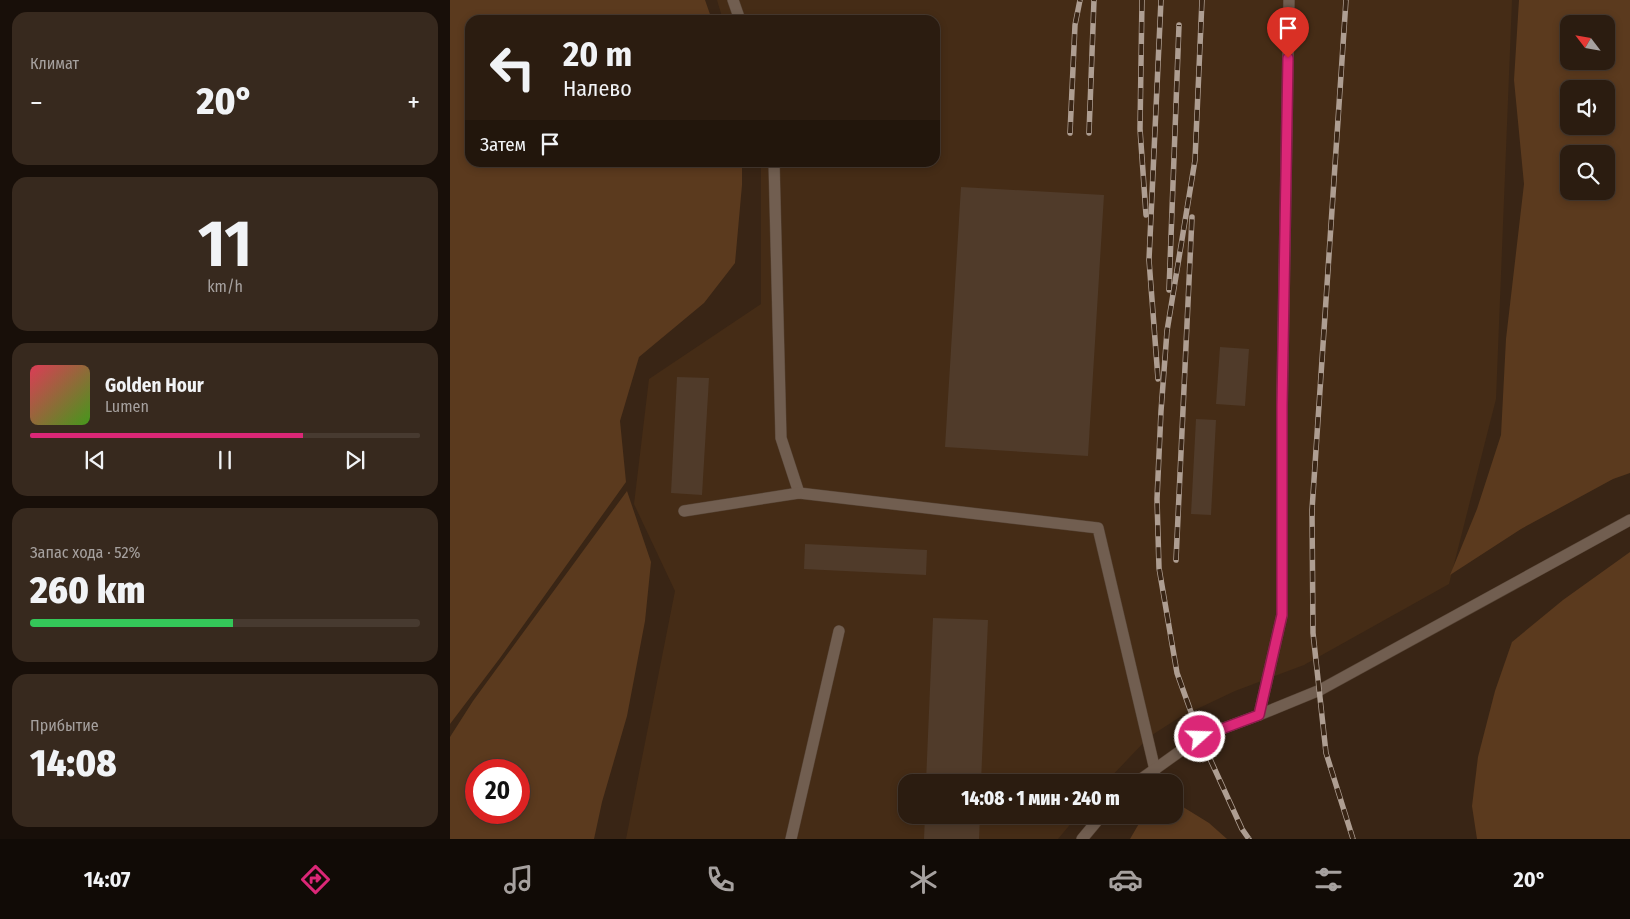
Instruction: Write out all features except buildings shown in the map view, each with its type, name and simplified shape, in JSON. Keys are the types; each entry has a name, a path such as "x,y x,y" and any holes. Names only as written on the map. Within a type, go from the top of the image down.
{"lane":[{"path":"733,0 738,15"},
{"path":"1259,715 1282,615 1282,406 1288,0"},
{"path":"774,167 781,438 799,493"},
{"path":"684,511 799,493 1098,528 1155,770"},
{"path":"1149,774 1200,737 1320,690 1630,520"},
{"path":"791,839 839,631"},
{"path":"1082,839 1094,824"}],"shaded area":[{"path":"450,0 705,0 710,15 465,15 465,167 742,167 742,185 735,263 704,303 639,357 620,421 626,482 500,658 450,724"},
{"path":"717,0 1512,0 1496,399 1449,584 1304,665 1235,691 1180,717 1149,737 1114,774 898,774 898,824 1070,824 1058,839 626,839 675,591 634,504 649,379 761,304 761,167 940,167 940,15 722,15"},
{"path":"1519,0 1630,0 1630,473 1613,479 1521,529 1450,575 1477,509 1501,435 1506,339 1524,184 1514,80"},
{"path":"627,491 651,562 645,621 627,716 602,802 594,839 450,839 450,737 473,701"},
{"path":"1630,552 1630,839 1477,839 1472,806 1478,757 1495,691 1512,642 1563,600"},
{"path":"1183,807 1209,823 1227,839 1130,839 1139,824 1183,824"}],"railway":[{"path":"1070,133 1075,25 1080,0"},
{"path":"1089,133 1094,0"},
{"path":"1142,0 1140,129 1146,215"},
{"path":"1158,379 1149,260 1161,0"},
{"path":"1202,0 1195,160 1167,331 1157,499 1159,568 1177,673 1200,737 1242,829 1249,839"},
{"path":"1346,0 1312,510 1313,633 1326,753 1353,839"},
{"path":"1169,290 1179,25"},
{"path":"1176,560 1192,217"}],"route":[{"path":"1200,737 1259,715 1282,615 1282,406 1288,58"}]}
